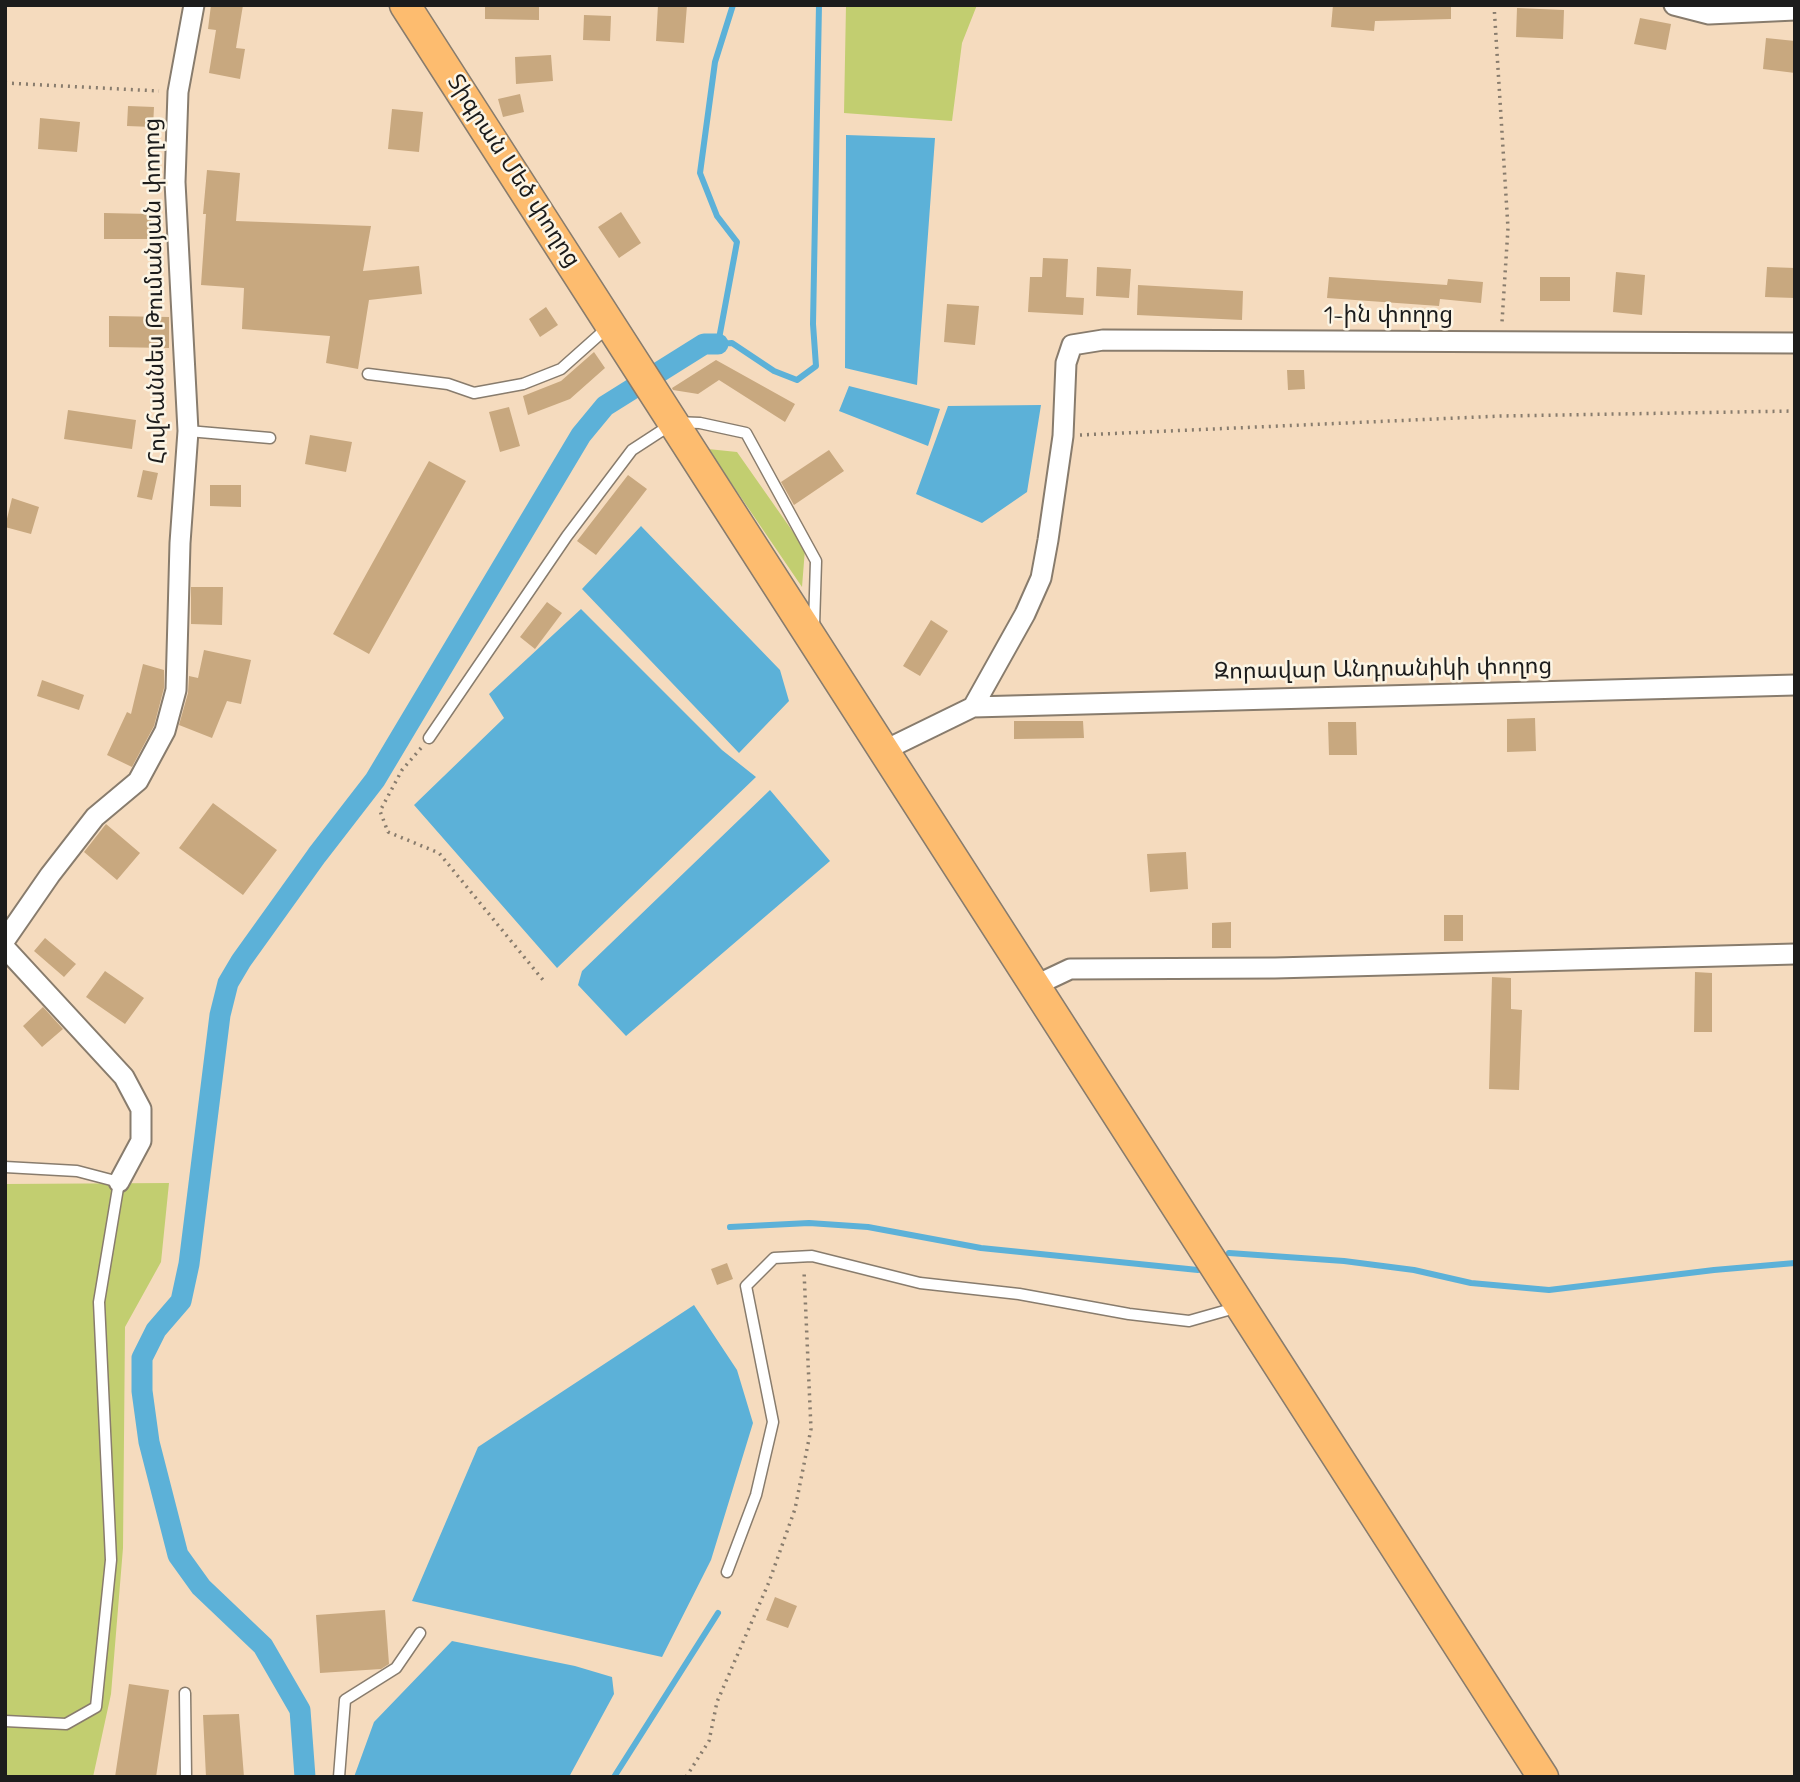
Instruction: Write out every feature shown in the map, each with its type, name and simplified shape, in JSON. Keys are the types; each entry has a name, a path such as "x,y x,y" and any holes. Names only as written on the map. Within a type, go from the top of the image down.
{"main road":[{"name":"Տիգրան Մեծ փողոց","path":"405,5 1543,1777"}],"street":[{"name":"Հովհաննես Թումանյան փողոց","path":"5,940 95,817 138,781 165,731 176,690 180,543 188,431 175,182 178,92 194,5"},
{"path":"1674,5 1709,14 1795,10"},
{"name":"1-ին փողոց","path":"1063,436 1066,363 1072,345 1103,340 1795,344"},
{"path":"885,750 973,707 1025,614 1041,578 1063,436"},
{"name":"Զորավար Անդրանիկի փողոց","path":"973,707 1795,685"},
{"path":"5,948 124,1077 141,1109 141,1141 119,1182"},
{"path":"1034,986 1070,968 1275,968 1795,954"}],"lane":[{"path":"368,374 448,384 474,393 523,384 561,369 614,332"},
{"path":"429,738 567,536 632,450 668,413 746,433 816,561 814,644"},
{"path":"188,431 270,438"},
{"path":"5,1167 77,1171 119,1182 99,1302 111,1560 96,1707 66,1724 5,1721"},
{"path":"727,1572 756,1495 772,1422 746,1286 774,1258 812,1256 920,1283 1019,1294 1141,1316 1189,1321 1239,1307"},
{"path":"339,1777 345,1700 396,1668 420,1633"},
{"path":"185,1693 186,1777"}],"path":[{"path":"1494,5 1508,228 1502,292 1502,342"},
{"path":"5,83 178,92"},
{"path":"1063,436 1501,416 1795,411"},
{"path":"429,738 401,770 380,811 388,832 439,853 542,980"},
{"path":"686,1777 709,1741 717,1702 769,1582 795,1508 811,1429 803,1257"}],"green space":[{"path":"846,5 977,5 962,43 952,121 844,113"},
{"path":"708,449 737,452 805,549 802,587"},
{"path":"169,1183 161,1262 125,1327 123,1548 111,1694 93,1777 5,1777 5,1184"}],"water":[{"path":"846,135 935,138 917,385 845,368"},
{"path":"849,386 940,409 928,446 839,411"},
{"path":"1041,405 1027,492 982,523 916,494 948,406"},
{"path":"641,526 780,670 789,701 739,753 582,589"},
{"path":"581,609 722,750 756,777 557,968 414,805 504,718 489,694"},
{"path":"770,790 830,861 626,1036 578,985 582,971"},
{"path":"694,1305 737,1370 753,1423 711,1560 662,1657 412,1601 478,1447"},
{"path":"452,1641 575,1666 612,1677 614,1694 569,1777 354,1777 374,1722"}],"building":[{"path":"211,5 243,5 236,48 245,49 240,79 209,73 216,30 208,29"},
{"path":"485,5 539,5 539,20 485,19"},
{"path":"658,5 687,5 684,43 656,41"},
{"path":"1333,5 1451,5 1451,19 1375,21 1374,31 1331,27"},
{"path":"1517,8 1564,10 1563,39 1516,37"},
{"path":"584,15 611,16 610,41 583,40"},
{"path":"1640,18 1671,24 1666,50 1634,44"},
{"path":"1766,38 1795,41 1795,73 1763,69"},
{"path":"551,55 553,81 516,84 515,57"},
{"path":"520,94 524,112 503,117 498,99"},
{"path":"128,106 154,107 153,127 127,126"},
{"path":"392,109 423,112 419,152 388,149"},
{"path":"40,118 80,122 77,152 38,149"},
{"path":"207,170 240,173 236,221 371,226 363,271 419,266 422,294 369,300 358,369 326,363 330,336 242,329 244,288 201,285"},
{"path":"621,212 641,243 619,258 598,227"},
{"path":"104,213 151,214 151,239 104,239"},
{"path":"1043,258 1068,259 1066,297 1084,298 1083,315 1028,312 1030,277 1042,277"},
{"path":"1097,267 1131,269 1129,298 1096,296"},
{"path":"1767,267 1795,268 1795,298 1765,297"},
{"path":"1616,272 1645,275 1642,315 1613,312"},
{"path":"1329,277 1447,285 1448,279 1483,282 1481,303 1440,299 1439,306 1327,298"},
{"path":"1540,277 1570,277 1570,301 1540,301"},
{"path":"1138,285 1243,291 1242,320 1137,315"},
{"path":"947,304 979,306 975,345 944,342"},
{"path":"546,307 558,325 540,337 529,319"},
{"path":"109,316 169,317 169,348 109,347"},
{"path":"594,352 605,368 570,399 528,415 523,396 561,381"},
{"path":"716,360 795,404 785,422 719,380 698,394 673,390 672,388"},
{"path":"1287,370 1304,370 1305,389 1288,390"},
{"path":"509,407 520,446 500,452 489,412"},
{"path":"68,410 136,420 132,449 64,439"},
{"path":"310,435 352,442 346,472 305,464"},
{"path":"829,450 844,471 794,505 781,482"},
{"path":"429,461 466,481 369,654 333,634"},
{"path":"143,470 158,473 152,500 137,497"},
{"path":"628,475 647,489 596,555 577,541"},
{"path":"210,485 241,485 241,507 210,506"},
{"path":"12,498 39,507 31,534 5,527"},
{"path":"191,587 223,587 222,625 191,624"},
{"path":"547,602 562,613 535,649 520,637"},
{"path":"931,620 948,631 920,676 903,666"},
{"path":"204,650 251,660 241,704 227,701 212,738 179,725 188,693 189,676 198,678"},
{"path":"143,664 164,670 164,688 154,726 132,767 107,755 127,712 131,714"},
{"path":"42,680 84,695 79,710 37,696"},
{"path":"1535,718 1536,751 1507,752 1507,719"},
{"path":"1014,721 1083,721 1084,738 1014,739"},
{"path":"1328,722 1356,722 1357,755 1329,755"},
{"path":"213,803 277,850 243,895 179,848"},
{"path":"106,824 140,853 117,880 84,852"},
{"path":"1186,852 1188,889 1150,892 1147,854"},
{"path":"1444,915 1463,915 1463,941 1444,941"},
{"path":"1231,922 1231,948 1212,948 1212,923"},
{"path":"45,938 76,964 64,977 34,951"},
{"path":"105,971 144,998 125,1024 86,997"},
{"path":"1695,972 1712,973 1712,1032 1694,1032"},
{"path":"1492,977 1511,978 1511,1009 1522,1010 1519,1090 1489,1089"},
{"path":"43,1007 63,1029 42,1047 23,1026"},
{"path":"727,1263 733,1279 717,1285 711,1269"},
{"path":"775,1597 797,1606 788,1628 766,1620"},
{"path":"385,1610 389,1664 381,1669 320,1673 316,1615"},
{"path":"129,1684 169,1690 156,1777 115,1777"},
{"path":"239,1714 244,1777 206,1777 203,1715"}],"waterway":[{"path":"733,5 715,62 700,173 717,216 737,242 718,344 732,343 774,371 797,380 816,366 813,324 819,5"},
{"path":"305,1777 300,1710 263,1646 201,1587 178,1555 149,1442 142,1391 142,1358 156,1330 181,1301 189,1264 220,1015 228,983 317,855 375,780 581,435 605,406 704,344 718,344"},
{"path":"730,1227 809,1223 868,1227 981,1248 1198,1270"},
{"path":"1229,1253 1344,1261 1414,1270 1471,1283 1549,1290 1795,1263"},
{"path":"614,1777 718,1613"}]}
